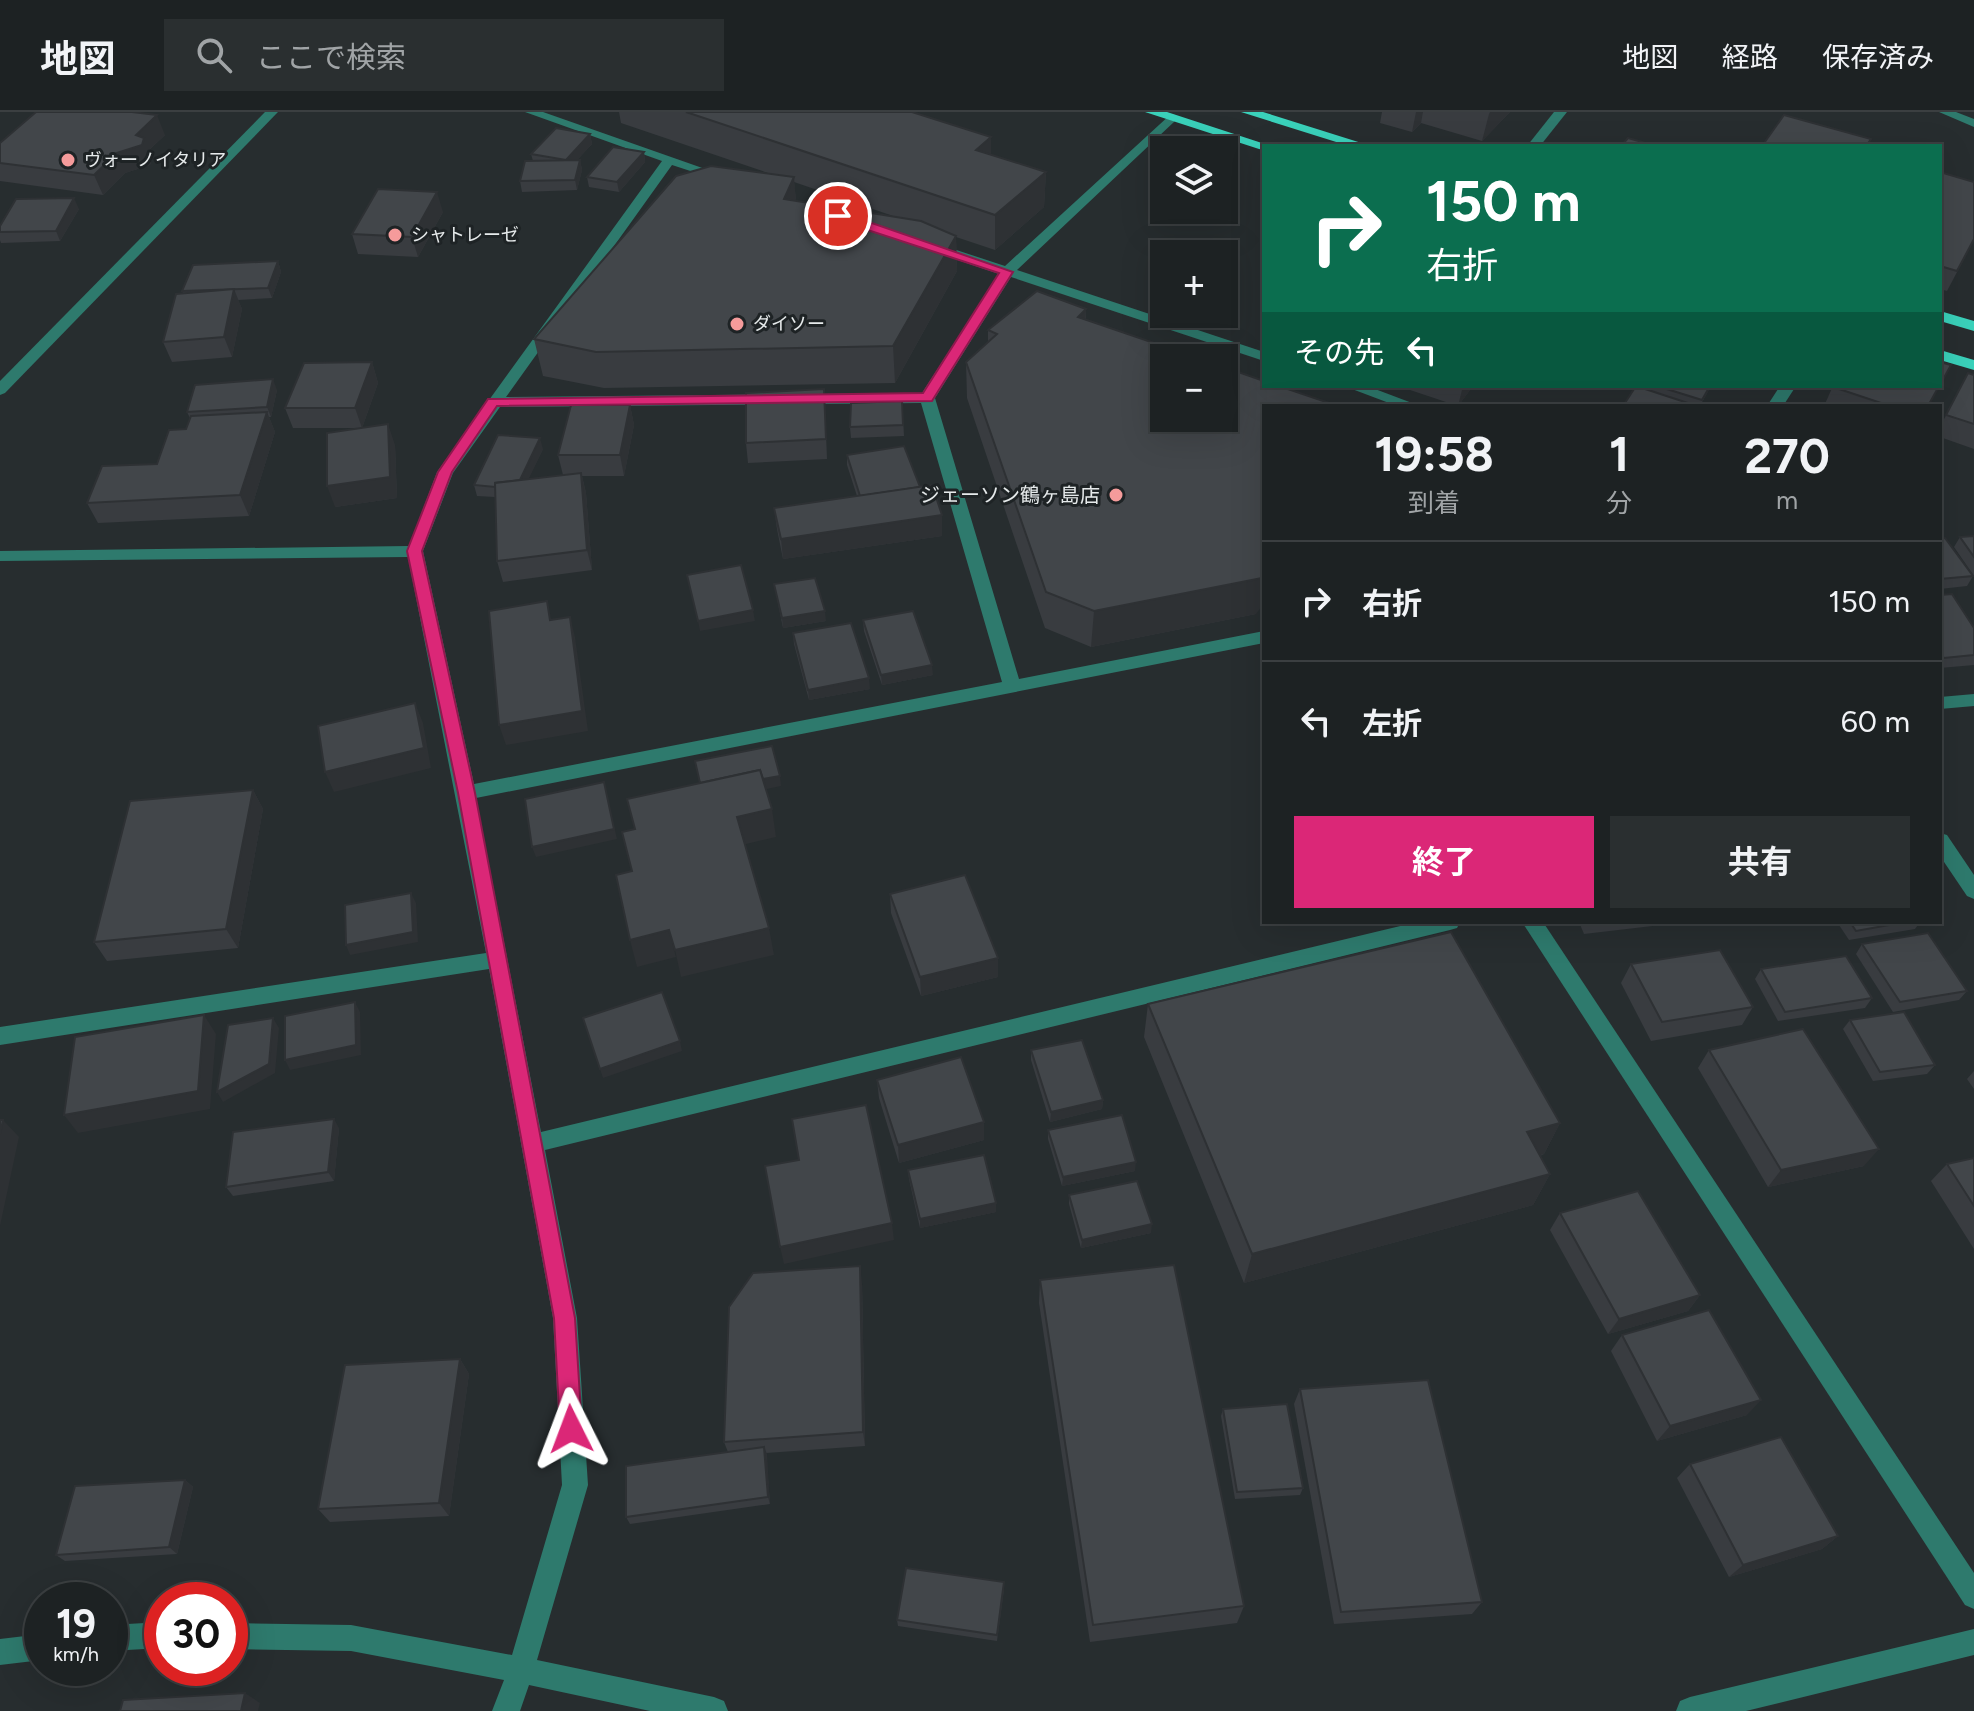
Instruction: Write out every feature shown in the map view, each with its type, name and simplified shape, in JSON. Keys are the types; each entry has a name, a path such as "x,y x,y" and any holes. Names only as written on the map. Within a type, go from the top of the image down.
{"highway":[{"path":"1152,112 1262,145"},
{"path":"1248,112 1357,144"},
{"path":"1942,317 1974,326"},
{"path":"1942,356 1974,365"}],"street":[{"path":"0,390 272,112"},
{"path":"531,112 743,184"},
{"path":"1535,144 1561,112"},
{"path":"1945,112 1974,123"},
{"path":"1012,685 927,398 1007,272 1171,118"},
{"path":"506,1711 575,1485 565,1318 466,793 415,551 445,472 669,160"},
{"path":"919,243 1262,356"},
{"path":"1358,388 1404,404"},
{"path":"493,402 927,398"},
{"path":"0,556 415,551"},
{"path":"466,793 1262,637"},
{"path":"1942,703 1974,700"},
{"path":"1942,843 1974,891"},
{"path":"531,1144 1442,924"},
{"path":"1533,924 1974,1596"},
{"path":"0,1036 498,959"},
{"path":"248,1636 351,1638 714,1711"},
{"path":"1690,1711 1974,1642"},
{"path":"0,1652 24,1649"}],"building":[{"path":"36,112 157,115 136,135 144,138 142,145 117,153 94,175 0,163 0,143"},
{"path":"686,112 912,112 991,137 976,150 1046,172 995,215"},
{"path":"1784,115 1871,139 1867,144 1763,144"},
{"path":"556,128 590,134 566,160 531,154"},
{"path":"1628,138 1649,144 1623,144"},
{"path":"613,147 644,152 617,182 587,177"},
{"path":"580,160 575,180 520,181 525,161"},
{"path":"711,166 794,177 784,199 921,221 956,236 893,346 596,352 534,339 676,176"},
{"path":"1942,173 1974,182 1974,239 1957,271 1942,267"},
{"path":"378,189 437,192 412,237 352,234"},
{"path":"74,198 56,231 0,232 0,226 16,199"},
{"path":"278,261 268,288 182,291 193,265"},
{"path":"234,289 224,337 163,342 176,294"},
{"path":"1037,291 1086,309 1078,317 1157,344 1150,344 1150,432 1238,432 1238,372 1262,380 1262,388 1285,388 1332,404 1262,404 1262,578 1094,611 1046,592 966,362 997,334 988,330"},
{"path":"372,362 355,408 285,408 304,363"},
{"path":"1942,363 1951,365 1942,381"},
{"path":"1968,373 1974,375 1974,424 1946,415"},
{"path":"273,379 267,407 187,412 195,385"},
{"path":"1635,388 1642,388 1691,404 1624,404"},
{"path":"1663,388 1709,388 1702,400"},
{"path":"1836,388 1938,388 1929,404 1884,404"},
{"path":"824,389 826,439 746,443 746,393"},
{"path":"902,401 903,425 850,427 851,403"},
{"path":"571,405 630,405 620,455 558,455"},
{"path":"267,412 240,495 87,503 102,466 157,464 169,430 186,429 191,416"},
{"path":"388,424 390,477 327,486 327,433"},
{"path":"498,435 540,438 520,480 495,483 495,487 474,485"},
{"path":"904,446 920,487 860,496 847,455"},
{"path":"581,473 587,550 497,561 495,483"},
{"path":"932,485 942,515 781,539 774,508"},
{"path":"1974,536 1974,557 1960,537"},
{"path":"1945,538 1973,576 1942,579 1942,539"},
{"path":"741,565 753,610 698,621 687,575"},
{"path":"815,578 825,611 782,618 774,584"},
{"path":"1952,594 1974,628 1974,655 1944,658 1942,655 1942,595"},
{"path":"547,601 550,620 570,617 582,711 499,725 489,611"},
{"path":"913,611 932,665 881,675 863,620"},
{"path":"851,623 869,678 808,690 793,633"},
{"path":"415,703 424,748 325,772 318,726"},
{"path":"772,746 780,776 763,779 760,770 700,783 695,761"},
{"path":"760,770 772,809 737,817 769,928 675,950 669,930 630,940 616,875 632,871 622,832 635,829 627,799"},
{"path":"604,782 614,829 532,847 525,799"},
{"path":"253,790 226,929 94,942 130,801"},
{"path":"965,875 998,958 920,977 890,894"},
{"path":"411,893 413,932 346,945 345,905"},
{"path":"1851,924 1895,924 1856,931"},
{"path":"1451,932 1560,1123 1527,1132 1550,1174 1252,1254 1148,1004"},
{"path":"1928,933 1967,991 1900,1002 1862,944"},
{"path":"1720,950 1753,1007 1662,1022 1631,964"},
{"path":"1846,956 1872,998 1785,1012 1761,969"},
{"path":"662,992 680,1041 600,1069 583,1018"},
{"path":"355,1002 356,1045 285,1060 285,1016"},
{"path":"1904,1012 1935,1065 1880,1072 1850,1020"},
{"path":"204,1015 198,1091 64,1115 75,1037"},
{"path":"273,1018 269,1064 217,1092 228,1025"},
{"path":"1803,1029 1879,1149 1781,1170 1709,1050"},
{"path":"1082,1040 1103,1100 1051,1112 1031,1050"},
{"path":"961,1057 984,1122 898,1145 877,1080"},
{"path":"866,1105 892,1223 780,1247 765,1166 799,1160 792,1119"},
{"path":"1122,1115 1136,1162 1063,1177 1048,1130"},
{"path":"334,1119 328,1172 226,1187 233,1132"},
{"path":"984,1155 996,1203 920,1219 908,1170"},
{"path":"1974,1158 1974,1206 1947,1164"},
{"path":"1137,1181 1152,1224 1082,1240 1069,1195"},
{"path":"1638,1191 1700,1295 1619,1319 1560,1213"},
{"path":"1174,1265 1244,1606 1093,1625 1040,1280"},
{"path":"860,1266 863,1432 724,1442 729,1307 753,1273"},
{"path":"1709,1310 1761,1400 1670,1426 1622,1335"},
{"path":"460,1359 439,1503 318,1509 345,1365"},
{"path":"1428,1380 1482,1602 1341,1612 1300,1389"},
{"path":"1287,1404 1303,1488 1237,1492 1223,1409"},
{"path":"1781,1437 1838,1536 1743,1565 1690,1464"},
{"path":"764,1447 768,1497 626,1517 626,1466"},
{"path":"185,1480 169,1547 56,1555 75,1486"},
{"path":"906,1568 1004,1582 997,1635 897,1620"},
{"path":"245,1693 241,1711 120,1711 123,1700"}],"place":[{"name":"ヴォーノイタリア","path":"68,160"},
{"name":"シャトレーゼ","path":"395,235"},
{"name":"ダイソー","path":"737,324"},
{"name":"ジェーソン鶴ヶ島店","path":"1116,495"}],"route":[{"path":"571,1429 565,1318 466,793 415,551 445,472 493,402 927,398 1007,272 838,216"}]}
